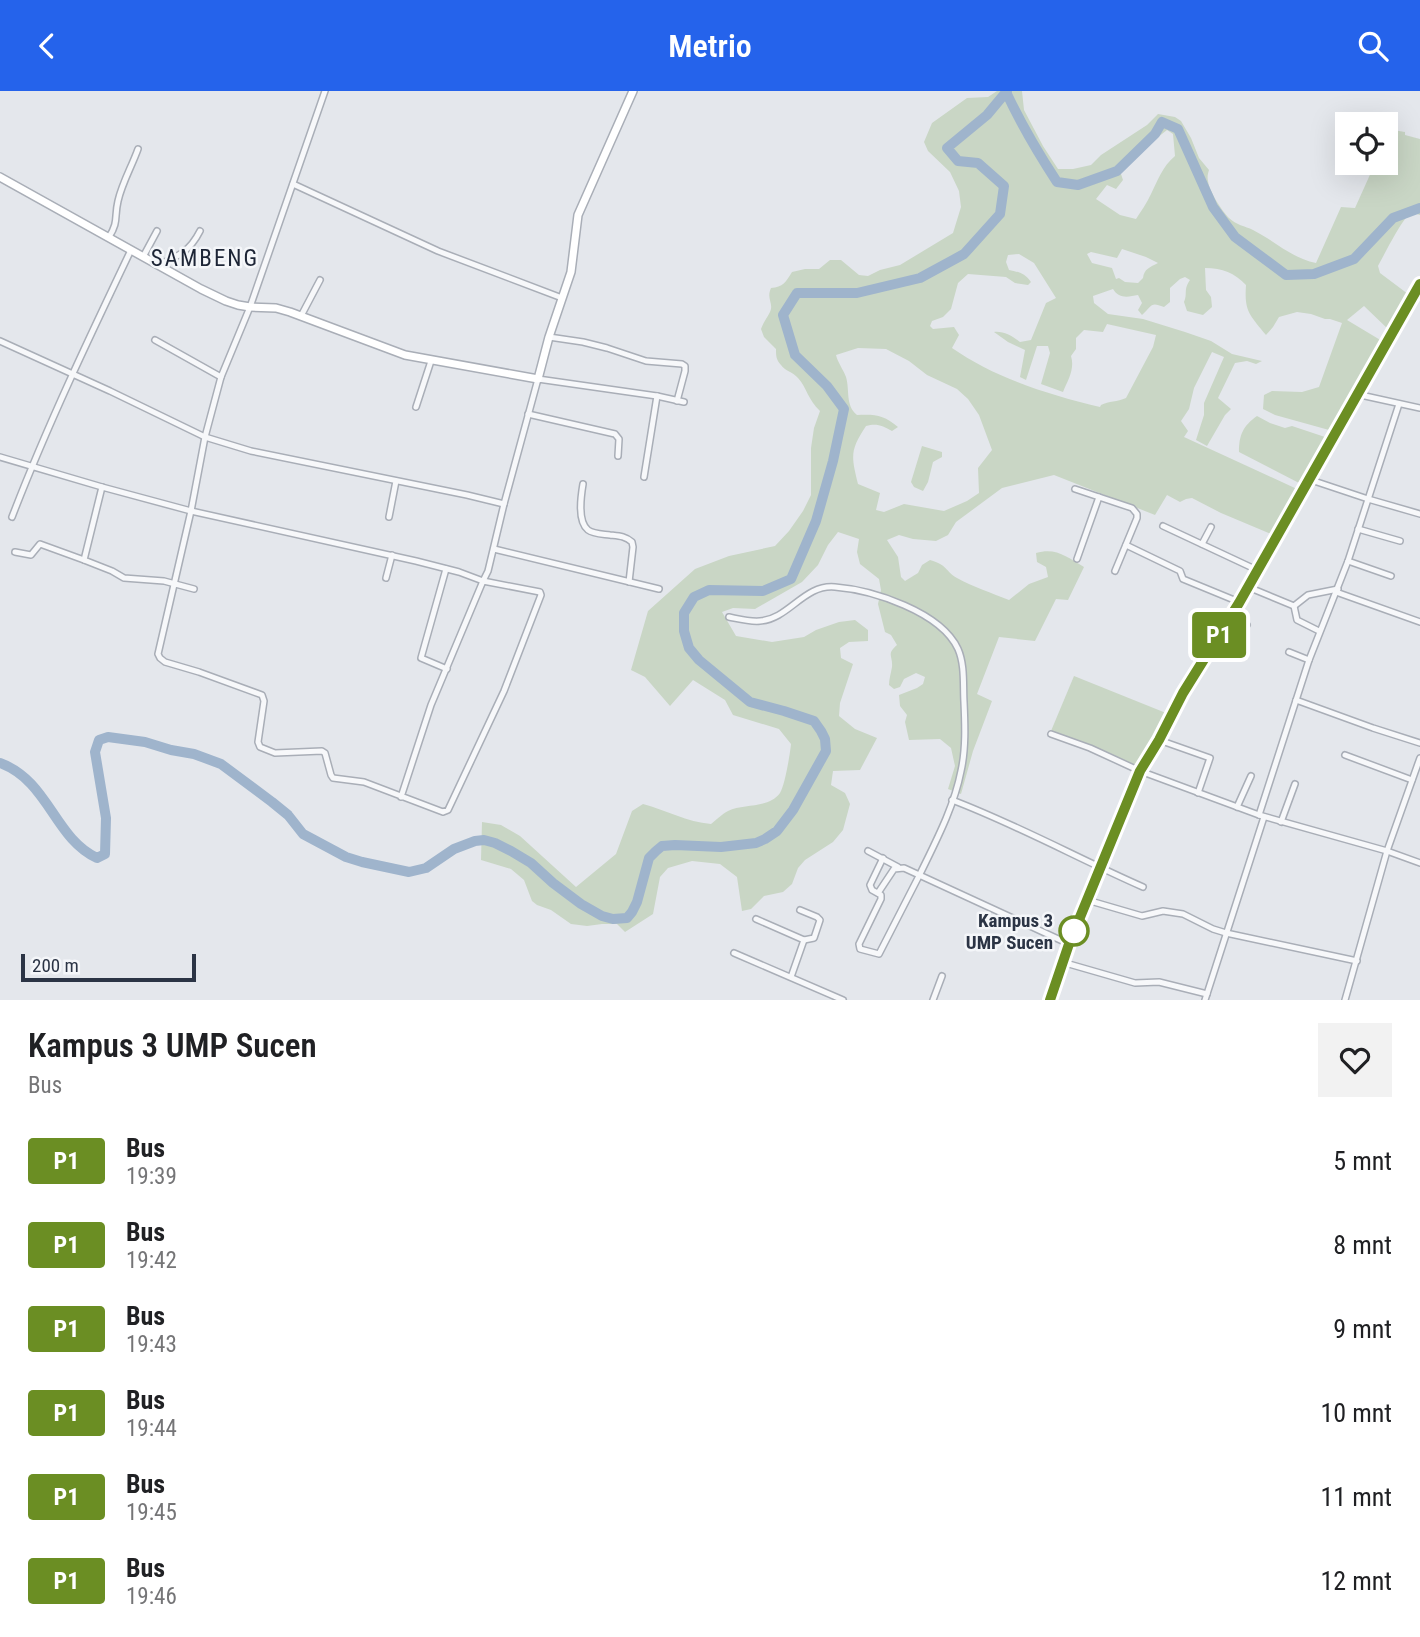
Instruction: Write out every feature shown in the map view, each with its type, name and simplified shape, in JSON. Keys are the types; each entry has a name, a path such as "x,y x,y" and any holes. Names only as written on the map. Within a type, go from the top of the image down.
{"main road":[{"path":"1050,1000 1069,944 1140,771 1420,284"}],"street":[{"path":"0,457 191,511 392,555 483,581 538,591 541,595 504,691 448,810 443,812 364,782 333,778 322,751 275,753 260,747 258,741 264,701 262,695 165,662 158,654 191,511 205,437 221,377 250,307 325,91"},
{"path":"401,797 431,705 488,571 549,337 571,272 578,215 633,91"},
{"path":"109,237 116,224 118,200 138,149"},
{"path":"0,177 226,302 250,307 276,308 388,350 431,361 681,401 685,371 682,364 646,361 583,342 549,337"},
{"path":"293,184 438,251 562,298"},
{"path":"159,265 190,248 200,230"},
{"path":"143,257 157,231"},
{"path":"12,517 72,373 131,250"},
{"path":"301,316 320,280"},
{"path":"155,339 221,377"},
{"path":"0,341 205,437 251,451 504,504"},
{"path":"416,407 431,361"},
{"path":"1356,394 1420,408"},
{"path":"644,477 657,396"},
{"path":"1062,962 1135,983 1160,982 1206,997 1308,660 1348,561 1399,404"},
{"path":"528,414 615,434 619,439 618,456"},
{"path":"1308,479 1420,514"},
{"path":"389,517 396,481"},
{"path":"583,484 581,512 587,530 624,537 632,542 629,582"},
{"path":"84,560 102,487"},
{"path":"1075,489 1132,508 1137,514 1115,571"},
{"path":"1077,559 1099,497"},
{"path":"1163,526 1257,570"},
{"path":"1202,544 1211,527"},
{"path":"1358,529 1400,541"},
{"path":"15,552 31,555 40,544 124,578 174,583 194,589"},
{"path":"1126,545 1180,571 1183,579 1239,603"},
{"path":"494,549 659,589"},
{"path":"386,578 392,555"},
{"path":"1348,561 1391,576"},
{"path":"446,569 421,658 447,669"},
{"path":"729,617 761,622 771,619 813,590 832,586 881,596 903,605 947,632 958,650 963,676 965,719 961,770 934,846 878,954 859,947 881,899 881,895 872,890 870,885 883,858"},
{"path":"1248,587 1294,606"},
{"path":"1294,606 1308,595 1337,591 1420,621"},
{"path":"1294,606 1297,620 1320,631"},
{"path":"1230,617 1247,625"},
{"path":"1289,652 1308,660"},
{"path":"1296,700 1420,743"},
{"path":"1051,734 1261,816 1387,851 1420,863"},
{"path":"1159,740 1210,758 1198,793"},
{"path":"1345,755 1412,780"},
{"path":"1345,1000 1387,851 1420,758"},
{"path":"1237,807 1251,776"},
{"path":"1281,822 1296,784"},
{"path":"952,800 1039,837 1143,887"},
{"path":"868,851 1069,944"},
{"path":"878,893 892,871 898,867"},
{"path":"1087,900 1142,916 1163,911 1183,914 1226,933 1357,961"},
{"path":"756,919 804,940 814,938 820,920 800,910"},
{"path":"791,977 804,940"},
{"path":"734,953 843,1000"},
{"path":"933,1000 942,976"}],"green space":[{"path":"997,91 1022,91 1024,110 1058,169 1091,165 1158,114 1175,117 1181,121 1199,158 1209,170 1211,190 1229,218 1291,253 1316,263 1341,207 1355,208 1370,175 1398,175 1398,131 1405,132 1405,135 1420,139 1420,215 1412,214 1406,218 1378,266 1380,273 1408,294 1389,330 1364,306 1347,320 1382,341 1329,430 1263,409 1264,395 1272,391 1302,392 1319,387 1342,323 1297,312 1279,317 1266,335 1249,313 1246,285 1228,272 1211,268 1205,268 1206,290 1211,297 1212,307 1203,315 1187,311 1184,302 1190,280 1185,277 1170,288 1170,302 1164,307 1152,305 1142,315 1138,310 1142,303 1138,295 1121,296 1113,289 1093,296 1094,303 1108,314 1143,319 1211,341 1232,354 1262,361 1256,364 1247,361 1235,363 1218,398 1231,409 1207,446 1196,440 1204,415 1204,403 1224,357 1212,352 1194,388 1189,409 1181,421 1188,431 1184,437 1297,489 1271,534 1192,498 1180,502 1167,495 1155,515 1054,475 1002,488 956,522 948,535 936,541 899,535 887,540 898,557 901,577 905,581 918,573 922,565 930,560 963,581 1009,600 1029,584 1048,577 1046,567 1037,562 1036,553 1055,552 1084,567 1068,600 1056,599 1035,641 999,637 977,694 992,701 973,751 961,794 948,789 955,766 951,748 940,739 909,740 905,722 907,715 900,706 899,695 923,684 925,677 916,673 904,679 900,687 894,689 889,685 891,653 897,645 891,635 885,632 878,604 881,590 879,579 860,564 857,552 859,539 838,532 818,565 802,582 755,609 733,608 722,612 736,636 772,642 804,637 839,622 855,620 868,630 868,641 849,642 840,648 841,658 853,664 840,703 839,716 855,729 877,738 860,770 833,771 831,785 845,793 850,804 843,830 833,842 805,860 798,868 792,884 783,892 764,896 751,909 742,911 737,877 720,864 692,861 668,868 660,877 653,914 625,932 617,924 571,924 532,901 524,880 511,869 481,860 482,822 501,825 520,836 576,887 616,854 632,811 643,804 693,821 711,824 728,811 762,804 780,793 791,744 779,729 733,715 725,700 693,680 670,706 645,677 631,670 648,611 695,569 729,556 775,546 789,531 811,495 811,448 820,411 798,378 779,363 776,349 764,337 761,329 771,309 771,288 784,283 792,272 819,269 830,260 841,260 859,275 868,276 900,265 953,233 961,207 959,191 950,172 928,151 924,142 932,123 967,98 988,97","holes":["1167,130 1173,134 1175,156 1164,169 1136,219 1120,215 1096,199 1107,185 1116,189 1123,180 1120,171","1122,249 1146,257 1158,263 1146,270 1138,283 1125,282 1116,279 1112,268 1092,263 1087,254 1091,252 1117,258","1019,254 1034,263 1056,298 1046,303 1031,340 1020,342 1008,334 994,332 1025,350 1020,377 1026,380 1037,346 1048,346 1050,353 1041,384 1063,392 1072,370 1071,356 1076,349 1076,338 1084,330 1103,332 1107,324 1156,335 1153,347 1126,398 1100,407 1023,384 986,368 952,348 959,335 954,327 933,329 930,326 932,321 943,317 951,309 958,283 968,274 1006,277 1015,283 1028,285 1031,282 1018,272 1009,270 1006,262 1008,255","858,348 886,349 909,361 927,375 957,389 968,399 979,415 992,450 978,468 979,493 944,511 904,504 884,512 876,510 880,493 858,484 853,453 866,426 880,425 892,431 898,427 884,418 857,415 853,411 849,402 846,377 836,355"]},
{"path":"1257,416 1285,428 1292,426 1325,437 1301,484 1239,452 1243,431"},
{"path":"922,446 942,452 942,457 933,462 923,491 914,487 911,482"},
{"path":"1074,676 1166,713 1138,768 1051,731"}],"waterway":[{"path":"0,763 16,771 30,783 71,837 82,849 97,858 105,854 106,818 95,752 99,740 108,737 145,742 221,764 288,815 303,834 346,857 409,872 426,868 454,849 484,840 495,843 531,863 581,904 613,919 627,918 632,912 649,858 662,846 721,847 756,843 777,831 793,810 826,751 825,739 814,721 750,702 699,660 689,648 684,631 684,613 694,597 709,590 763,591 791,579 816,521 844,409 827,386 795,355 783,315 797,293 857,293 920,278 964,254 1000,214 1004,186 978,163 958,161 947,148 987,115 1007,91"},
{"path":"1006,92 1057,182 1078,185 1117,171 1155,134 1162,122 1178,129 1213,207 1235,237 1286,275 1314,274 1354,259 1393,218 1420,208"}],"bus line":[{"name":"P1","path":"1050,1000 1069,944 1140,771 1420,284"}],"place":[{"name":"Kampus 3 UMP Sucen","path":"1074,931"}],"district":[{"name":"SAMBENG","path":"205,258"}]}
